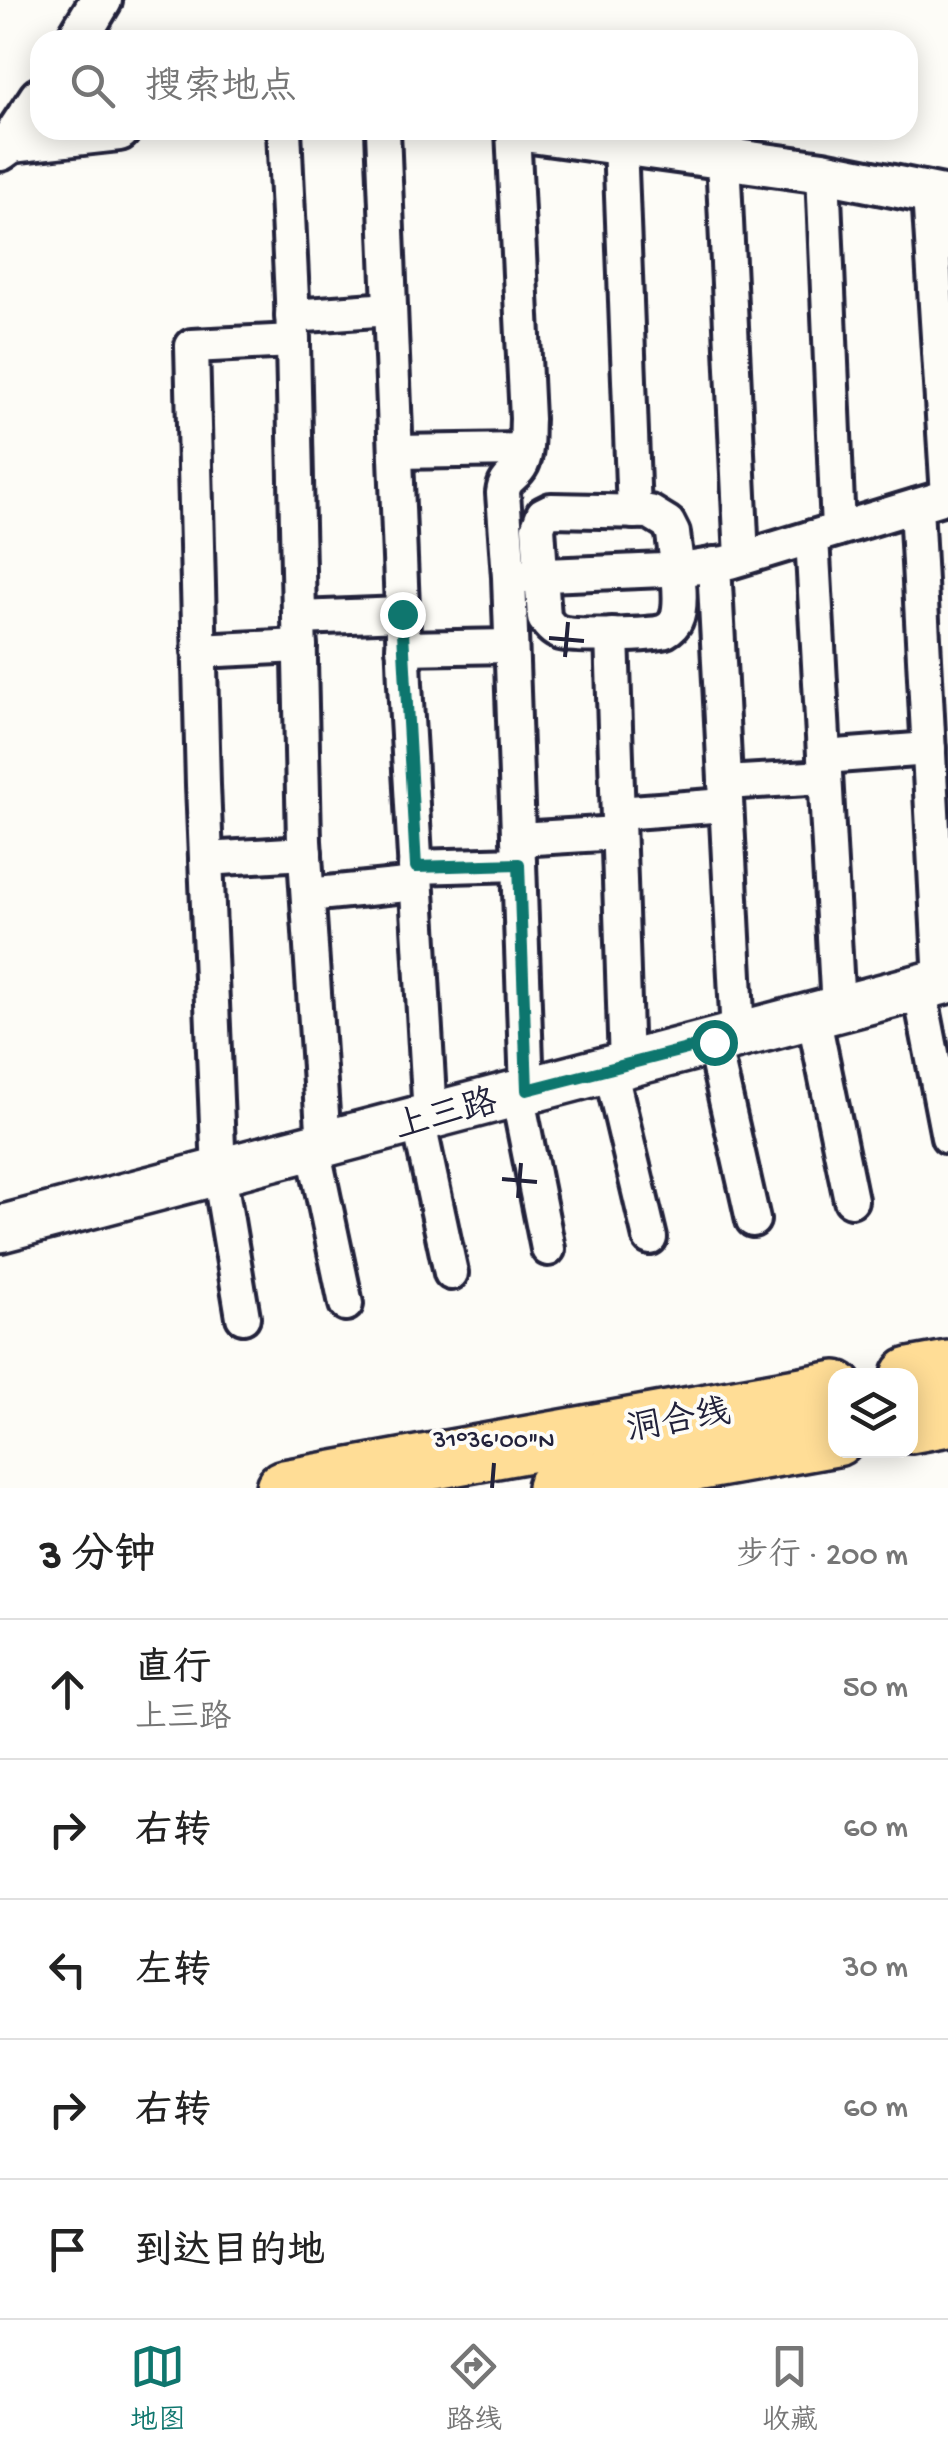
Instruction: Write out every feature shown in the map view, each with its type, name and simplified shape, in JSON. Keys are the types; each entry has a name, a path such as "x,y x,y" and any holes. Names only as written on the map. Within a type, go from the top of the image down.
{"highway":[{"path":"918,1375 948,1369"},
{"name":"洞合线","path":"284,1488 828,1390"},
{"path":"918,1423 948,1418"},
{"name":"洞合线","path":"555,1488 828,1439"}],"main road":[{"name":"上三路","path":"0,1229 936,983"}],"street":[{"path":"83,30 101,0"},
{"path":"5,146 30,112"},
{"path":"5,146 48,140"},
{"path":"284,140 305,853 319,1146 346,1304"},
{"path":"383,140 424,1118 451,1273"},
{"path":"515,140 525,450 522,464 504,482 503,493 525,576 544,618 562,634 662,632 673,626 680,602 673,532 668,523 650,512 551,510 542,514 525,576 511,646 522,1092 548,1249"},
{"path":"596,140 824,172 939,194 936,983 948,1137"},
{"path":"620,143 634,512"},
{"path":"723,158 728,561 726,1038 753,1220"},
{"path":"824,172 826,1012 852,1200"},
{"path":"243,1317 218,1172 192,346 390,309"},
{"path":"396,452 525,450"},
{"path":"525,576 676,569 728,561 937,499"},
{"path":"200,651 402,614"},
{"path":"612,635 618,823 618,1067 650,1238"},
{"path":"403,648 511,646"},
{"path":"308,895 416,876 518,851 935,736"},
{"path":"206,859 305,853"}],"route":[{"path":"402,614 416,867 519,864 527,1090 714,1042"}]}
